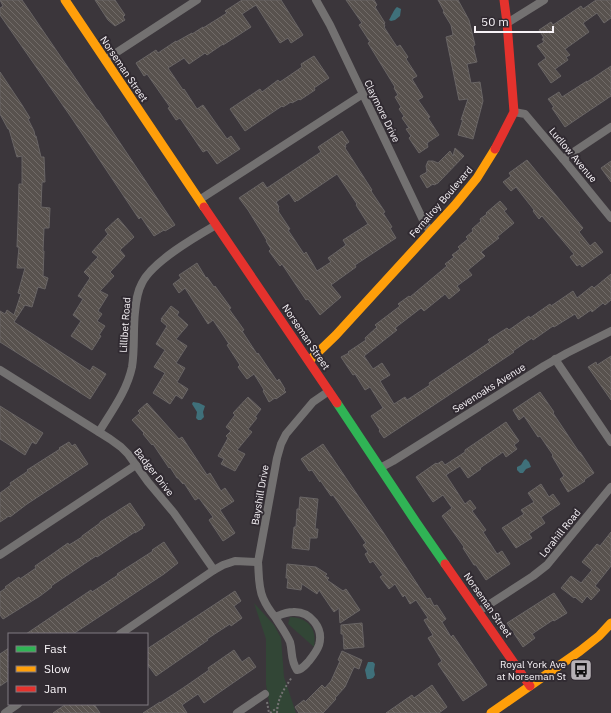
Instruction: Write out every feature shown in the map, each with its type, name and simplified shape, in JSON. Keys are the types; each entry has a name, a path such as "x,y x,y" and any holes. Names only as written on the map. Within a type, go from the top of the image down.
{"street":[{"name":"Norseman Street","path":"65,0 416,522 530,686"},
{"path":"106,60 197,0"},
{"name":"Claymore Drive","path":"316,0 330,26 423,220 430,231"},
{"path":"504,0 514,112"},
{"path":"507,23 544,0"},
{"path":"199,200 363,94"},
{"name":"Ludlow Avenue","path":"514,112 525,114 611,218"},
{"name":"Fernalroy Boulevard","path":"309,361 336,335 455,205 477,178 495,150 514,112"},
{"path":"563,159 611,127"},
{"name":"Lillibet Road","path":"99,432 124,390 131,369 133,358 134,313 138,293 142,283 151,270 166,257 198,235 216,225"},
{"name":"Sevenoaks Avenue","path":"380,468 555,359 611,330"},
{"path":"555,359 611,442"},
{"name":"Badger Drive","path":"0,370 121,447 174,513 214,570"},
{"name":"Bayshill Drive","path":"297,670 291,658 290,643 287,636 266,605 262,596 258,573 258,562 281,444 286,434 313,402 329,391"},
{"path":"0,556 136,465"},
{"name":"Lorahill Road","path":"479,611 533,576 547,565 611,487"},
{"path":"121,633 223,565 235,561 258,562"},
{"path":"275,617 284,613 300,612 314,620 318,628 320,637 319,645 316,651 301,670 297,670"},
{"path":"491,713 580,651 599,636 611,623"},
{"path":"237,713 265,694"},
{"path":"5,713 17,705"}],"path":[{"path":"277,713 278,702 283,691 297,670"},
{"path":"270,713 277,708"}],"green space":[{"path":"254,603 274,625 281,638 284,677 296,713 271,713 266,685 266,639"},
{"path":"290,617 307,622 313,630 315,641 314,647 288,624"}],"water":[{"path":"397,7 401,9 400,16 395,20 389,20 394,11"},
{"path":"193,402 205,406 203,412 204,417 201,420 196,418 197,412 192,404"},
{"path":"526,459 531,467 526,469 523,473 520,473 517,470 517,467"},
{"path":"368,662 373,662 375,664 375,675 370,679 367,679 365,670"}],"building":[{"path":"0,0 22,0 175,225 154,236 141,217 139,219 71,117 0,15 0,8 3,6"},
{"path":"95,0 115,0 125,15 123,17 125,20 115,26 108,20"},
{"path":"242,0 281,0 303,35 291,43 288,38 280,43 256,5 242,14 251,27 207,55 205,53 189,64 184,58 168,68 197,109 203,105 227,139 231,136 240,149 217,164 207,150 203,152 180,118 176,120 168,108 170,107 147,74 144,76 136,63 156,50 158,53 176,41 203,28 227,13 225,11"},
{"path":"346,0 374,0 377,5 375,7 385,23 384,27 397,47 400,45 408,57 406,59 417,76 412,79 423,97 418,100 430,117 428,118 439,135 427,143 428,147 419,153 409,138 411,136 406,129 409,128 402,118 404,116 399,109 401,107 395,97 398,95 394,88 395,87 368,43 370,42 359,25 362,23"},
{"path":"438,0 458,0 469,20 475,45 473,46 477,62 467,64 471,83 480,82 483,101 473,139 458,135 468,99 459,100 446,37 453,35 451,25"},
{"path":"596,0 611,0 611,18 604,23 597,13 583,23 589,32 565,49 570,55 566,57 568,60 555,69 561,76 551,83 538,64 546,58 537,46 544,42 542,39 544,38 539,30 551,22 553,25 581,6 583,9"},
{"path":"314,56 329,78 300,100 291,102 283,107 282,106 245,131 230,109 260,89 262,92 278,80 280,82 302,67 301,64"},
{"path":"611,66 611,96 565,127 552,108 554,107 548,99 559,92 562,97"},
{"path":"0,72 30,118 28,119 36,136 41,157 44,157 45,182 42,182 41,207 50,208 49,228 44,228 43,276 48,278 45,289 38,287 32,307 25,305 14,322 90,371 93,366 106,374 90,399 0,342 0,311 5,314 7,310 14,315 21,294 18,293 25,268 17,268 19,247 17,247 19,184 22,184 22,156 17,157 9,129 0,114"},
{"path":"342,131 349,142 345,145 345,148 385,212 383,213 392,227 390,228 396,238 355,265 356,267 331,285 341,297 320,315 308,299 306,300 282,264 280,266 269,251 271,249 266,239 239,198 263,182 267,188 321,152 318,147","holes":["337,174 357,204 356,205 368,224 343,240 346,245 328,258 331,262 317,271 306,252 304,254 288,230 290,229 278,211 279,207 276,202 289,193 295,202"]},
{"path":"455,148 464,156 438,183 427,188 420,176 427,172 426,166 428,161 438,163 450,151 453,156"},
{"path":"527,160 583,228 579,232 590,246 595,242 603,252 582,267 580,264 577,266 570,257 574,254 542,216 539,219 516,187 511,191 503,182 511,176 509,173"},
{"path":"611,161 611,182 601,168"},
{"path":"500,201 507,209 504,211 514,223 497,237 499,238 481,252 485,256 468,270 472,275 457,286 460,290 449,299 445,294 424,311 421,308 395,328 397,330 364,356 373,369 382,363 390,375 380,381 394,404 405,397 407,400 430,385 429,383 490,342 488,340 507,328 509,330 529,316 530,318 550,304 551,306 573,291 577,298 592,286 594,288 611,274 611,300 605,305 603,303 592,312 591,310 578,319 575,314 554,327 553,326 533,340 532,338 513,351 514,352 384,438 371,416 383,408 370,387 365,390 355,374 353,375 341,357 366,340 365,338 377,327 375,325 400,306 398,304 409,296 410,297 447,266 445,264 454,257 452,255 460,249 458,247 468,239 466,237 481,221 480,219"},
{"path":"118,218 134,237 120,250 125,256 110,272 114,276 100,291 108,295 98,311 102,314 97,321 105,326 99,335 101,336 92,350 71,336 81,321 73,315 83,299 78,296 90,278 84,272 98,257 92,252 108,234 105,230"},
{"path":"197,263 206,278 207,277 214,287 215,286 231,308 229,309 244,330 242,331 257,354 258,353 277,381 279,379 285,389 284,390 286,392 276,399 275,398 269,402 263,391 264,390 254,374 247,379 238,367 240,365 227,345 229,344 213,320 208,324 185,288 179,293 173,284 181,278 179,275"},
{"path":"171,306 179,312 177,315 188,325 176,339 187,346 176,363 185,368 177,382 188,389 182,399 176,395 170,404 153,393 165,373 154,367 165,350 156,344 167,326 161,321 161,319"},
{"path":"611,356 611,400 588,367 596,362 597,365"},
{"path":"540,392 594,473 568,492 560,479 564,476 552,456 553,455 540,436 538,437 524,416 519,420 513,410"},
{"path":"248,397 261,409 255,417 257,418 248,429 252,432 237,450 245,454 235,471 221,464 224,459 218,456 228,438 226,436 231,431 226,427 235,415 233,413"},
{"path":"147,403 179,439 182,437 207,475 210,473 221,491 225,488 234,501 220,510 235,533 223,541 209,520 213,517 199,498 195,500 184,483 183,484 177,478 153,444 152,445 143,434 144,433 132,420 140,413 138,411"},
{"path":"0,406 43,433 36,444 32,442 25,455 0,439"},
{"path":"506,422 519,441 514,445 517,449 506,457 503,452 468,478 460,466 446,475 465,504 470,500 476,508 472,511 486,530 483,532 497,554 502,551 510,564 486,580 476,565 474,565 463,548 464,547 442,516 452,508 443,495 433,502 416,477 436,463 437,464 442,461 445,465"},
{"path":"69,442 72,446 75,444 88,464 10,517 9,516 0,522 0,493 11,485 10,483 28,471 27,470"},
{"path":"323,444 427,599 430,598 434,606 437,605 446,619 442,622 451,637 453,635 487,685 463,701 438,664 442,661 428,638 433,635 424,620 428,618 416,600 410,604 405,595 403,597 395,584 389,589 380,577 383,575 373,561 370,563 365,554 368,552 363,545 366,543 333,495 331,496 312,470 309,471 301,459"},
{"path":"541,484 549,497 553,494 560,504 541,517 545,523 529,534 532,538 516,548 502,528 524,514 521,510 534,502 528,493"},
{"path":"300,497 318,499 315,529 318,529 317,538 310,538 309,550 292,548 294,527 296,527 297,509 299,509"},
{"path":"130,503 145,525 142,527 143,528 97,557 96,556 51,586 52,587 40,596 3,619 0,615 0,592 6,588 5,587 19,577 20,579 36,568 35,566 68,543 69,545 82,537 100,522"},
{"path":"611,532 611,566 595,586 600,590 591,600 587,596 582,603 561,588 571,576 581,583 592,570 582,562 597,544 600,546"},
{"path":"164,542 178,563 164,574 75,633 27,633 91,590 92,592 118,575 117,574 153,551 152,550"},
{"path":"287,564 316,567 327,574 325,576 329,578 327,580 343,591 346,589 360,610 340,623 339,608 334,612 319,590 317,594 302,584 301,590 287,588"},
{"path":"235,591 241,601 234,606 242,618 231,626 230,624 207,639 208,640 156,676 148,665 148,648"},
{"path":"554,593 567,613 554,621 553,620 532,634 535,638 523,647 507,623"},
{"path":"362,623 364,647 344,649 341,625"},
{"path":"8,649 8,681 0,686 0,654"},
{"path":"234,650 242,662 249,657 256,667 204,703 198,694 182,705 187,713 143,713 209,670 208,668"},
{"path":"342,651 362,660 359,669 354,667 345,687 323,713 299,713 295,707 304,700 305,702 322,685 325,688 331,681 340,661 338,660"},
{"path":"432,685 447,707 439,713 386,713 412,695 414,698"},
{"path":"65,705 95,705 100,713 53,713"}],"traffic: fast":[{"path":"337,403 445,564"}],"traffic: slow":[{"path":"65,0 204,207"},
{"path":"309,361 336,335 455,205 477,178 495,149"},
{"path":"491,713 580,651 599,636 611,623"}],"traffic: jam":[{"path":"495,149 514,112 504,0"},
{"path":"204,207 337,403"},
{"path":"445,564 530,686"}],"place":[{"name":"Royal York Ave at Norseman St","path":"581,670"}]}
